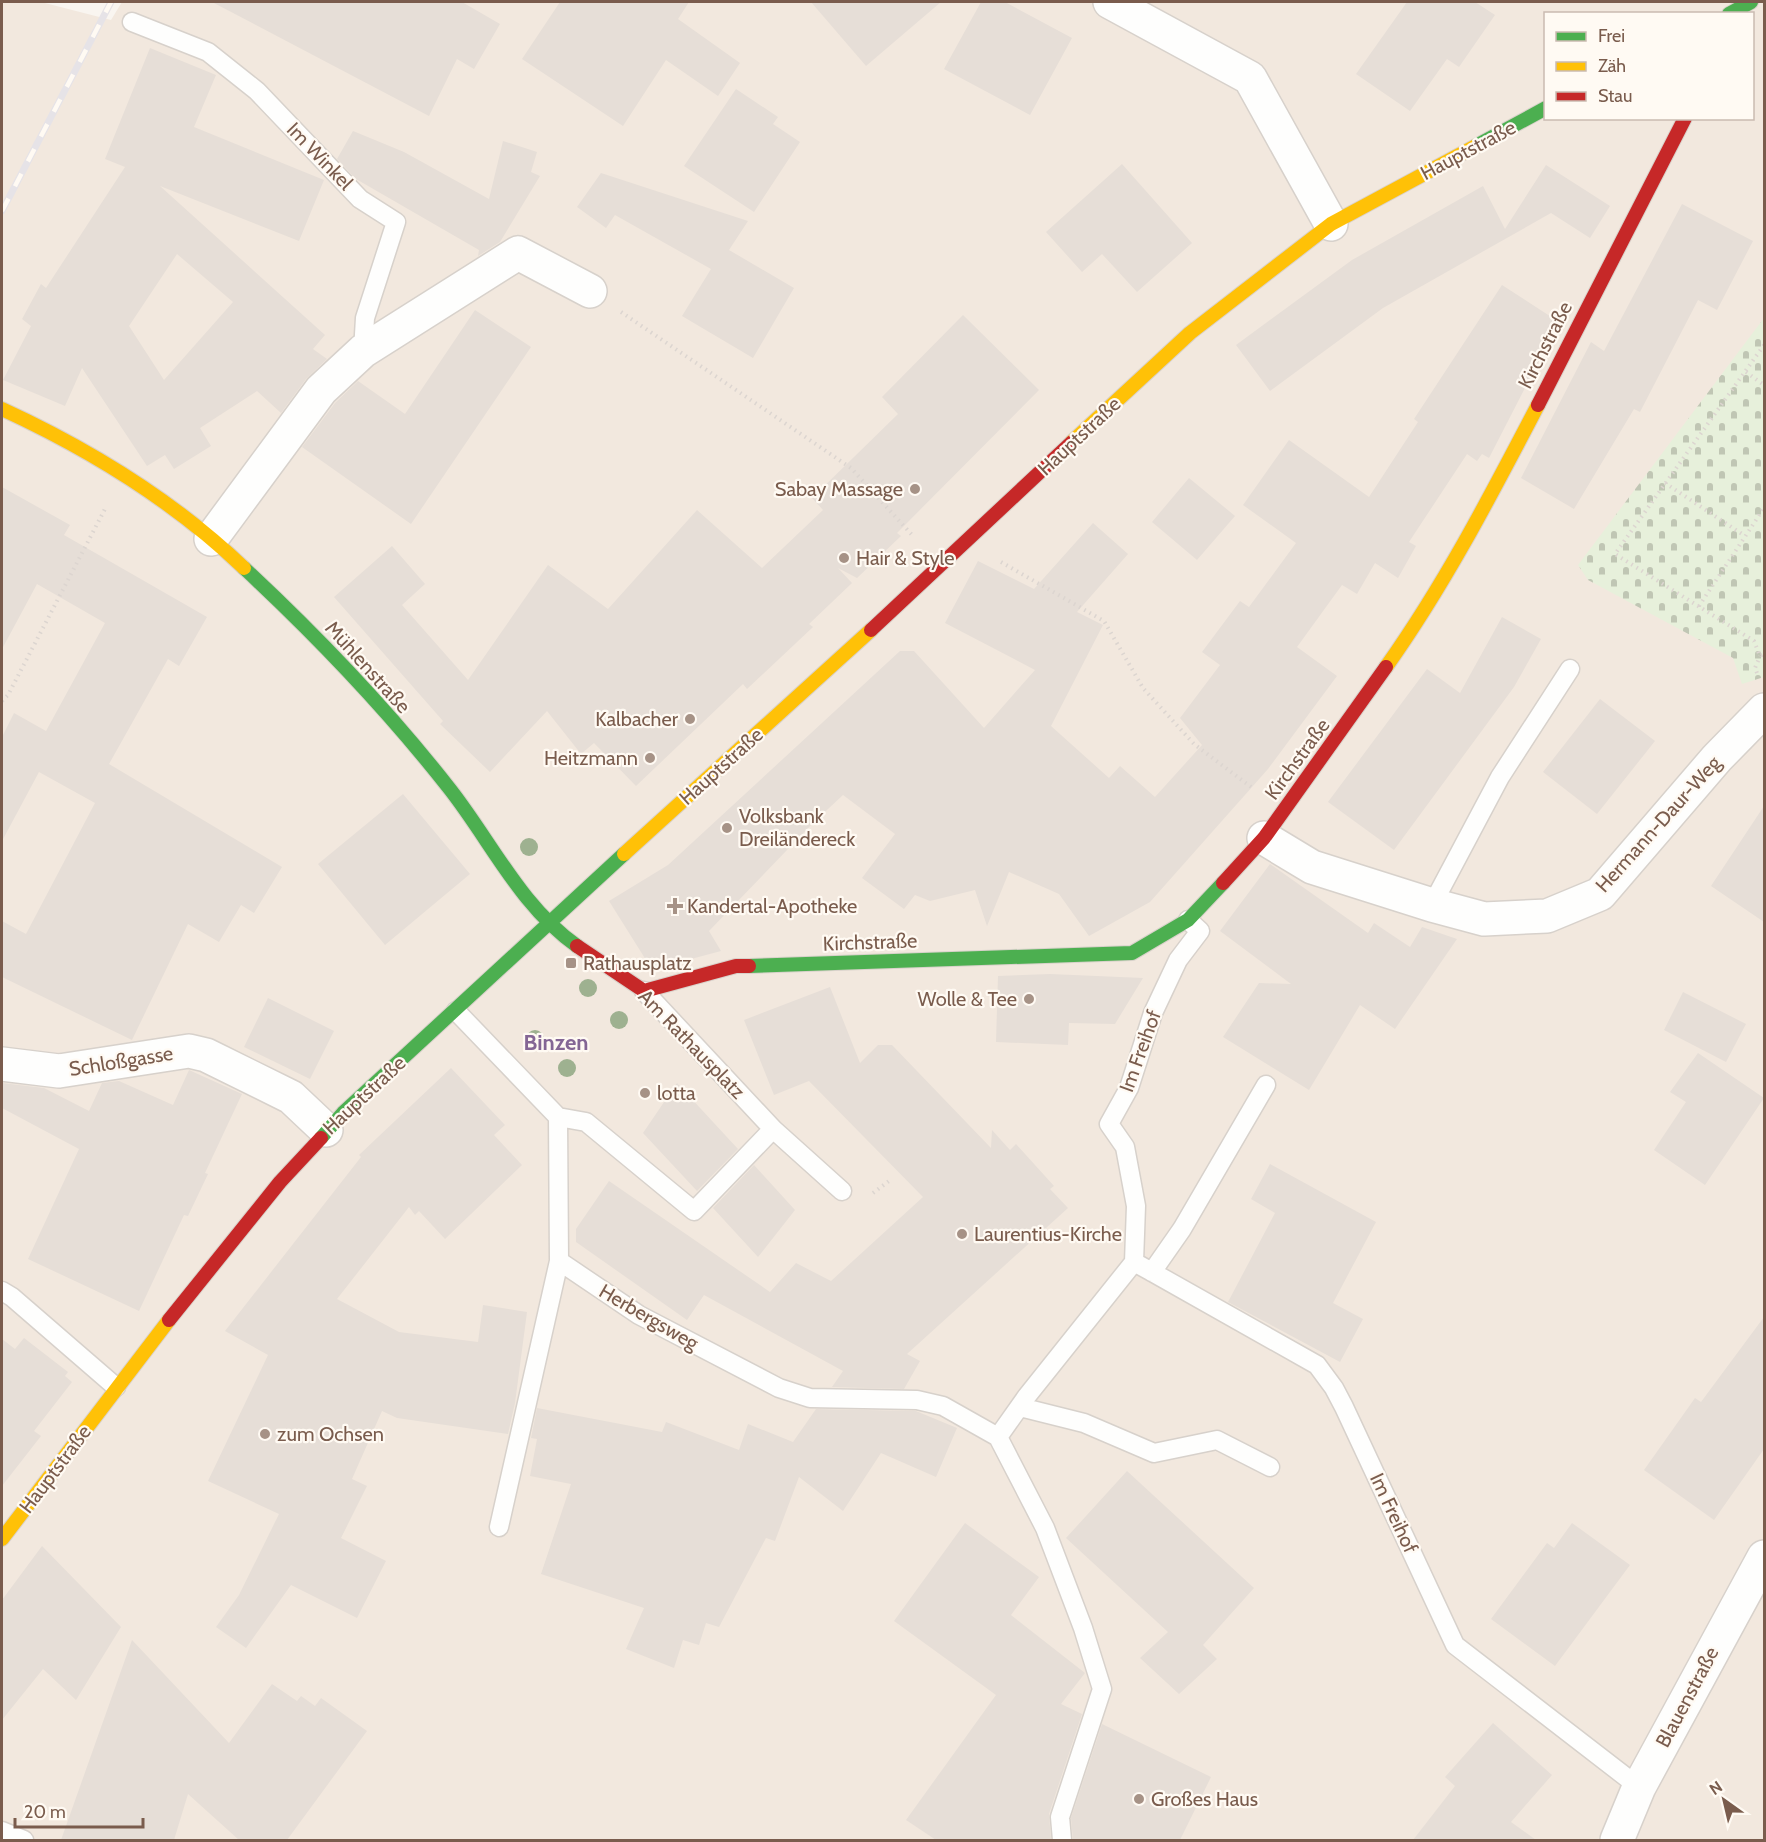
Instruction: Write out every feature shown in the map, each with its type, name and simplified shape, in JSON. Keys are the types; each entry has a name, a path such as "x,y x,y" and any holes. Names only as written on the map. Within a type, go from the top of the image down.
{"street":[{"path":"1110,2 1250,78 1331,224"},
{"path":"1734,12 1751,2"},
{"name":"Hauptstraße","path":"2,1539 116,1387 280,1182 326,1130 548,923 940,566 1190,333 1331,224 1544,109"},
{"name":"Kirchstraße","path":"644,991 736,966 1132,953 1188,920 1264,838 1425,612 1479,519 1684,120"},
{"path":"211,539 321,390 363,351 518,253 590,291"},
{"name":"Mühlenstraße","path":"2,409 45,426 123,471 211,539 321,643 433,768 524,895 548,923"},
{"name":"Hermann-Daur-Weg","path":"1264,838 1312,867 1432,905 1484,919 1547,916 1600,894 1716,758 1764,710"},
{"name":"Am Rathausplatz","path":"548,923 644,991"},
{"name":"Schloßgasse","path":"2,1064 59,1071 189,1051 207,1055 291,1097 326,1130"},
{"name":"Blauenstraße","path":"1617,1840 1639,1787 1764,1557"}],"lane":[{"name":"Im Winkel","path":"132,22 208,52 257,91 360,198 396,222 365,318 363,351"},
{"path":"1432,905 1500,777 1570,669"},
{"name":"Im Freihof","path":"1188,920 1200,931 1178,960 1153,1013 1130,1088 1110,1124 1125,1147 1136,1206 1134,1262 1317,1365 1334,1388 1344,1407 1455,1645 1639,1787"},
{"name":"Am Rathausplatz","path":"644,991 773,1130 842,1191"},
{"path":"456,1011 558,1117 586,1122 694,1211 773,1130"},
{"path":"1152,1272 1182,1229 1266,1085"},
{"path":"499,1527 559,1261 558,1117"},
{"name":"Herbergsweg","path":"559,1261 639,1315 779,1388 810,1398 917,1400 943,1406 998,1437"},
{"path":"1062,1840 1060,1817 1102,1689 1083,1628 1045,1528 998,1437 1134,1262"},
{"path":"2,1292 12,1297 116,1387"},
{"path":"1020,1407 1084,1423 1154,1453 1217,1440 1270,1467"},
{"path":"2,1831 24,1840"}],"path":[{"path":"590,291 851,468 940,566"},
{"path":"1764,345 1615,554 1755,641 1760,656 1764,654"},
{"path":"1746,372 1764,385"},
{"path":"2,701 8,695 123,471"},
{"path":"1665,483 1745,536"},
{"path":"1699,606 1764,508"},
{"path":"966,541 1104,621 1143,688 1194,744 1283,812"}],"shaded area":[{"path":"2,2 41,2 111,20 122,2 1764,2 1764,1840 2,1840"}],"green space":[{"path":"1764,318 1764,677 1742,684 1733,658 1588,580 1578,565"}],"building":[{"path":"212,2 462,2 500,24 474,69 457,59 429,116"},
{"path":"560,2 689,2 678,19 740,63 718,96 666,60 623,126 522,59"},
{"path":"811,2 941,2 866,66"},
{"path":"981,2 1005,2 1072,38 1030,115 944,69"},
{"path":"1407,2 1475,2 1495,15 1459,67 1447,59 1410,111 1356,74"},
{"path":"150,48 216,75 194,127 324,180 299,241 160,186 325,335 313,349 327,359 306,379 281,413 257,391 200,428 211,446 174,469 165,455 147,466 82,368 65,406 3,380 31,326 22,319 41,284 46,288 125,167 105,159","holes":["177,254 233,302 164,380 129,326"]},
{"path":"736,89 778,117 773,124 800,142 754,212 684,166"},
{"path":"353,131 404,152 489,199 503,141 537,152 531,172 540,176 500,242 478,256 479,250 356,179 337,159"},
{"path":"1122,164 1192,243 1137,292 1102,254 1082,272 1046,232"},
{"path":"1546,165 1610,206 1590,238 1551,213 1383,308 1270,391 1236,345 1352,260 1483,186 1505,229"},
{"path":"601,173 748,221 729,250 794,288 753,358 682,316 711,269 615,215 606,228 577,207"},
{"path":"1682,204 1753,241 1717,310 1698,300 1640,412 1634,409 1574,509 1521,478 1591,342 1604,351"},
{"path":"1502,285 1559,322 1489,458 1482,454 1477,461 1467,454 1409,542 1416,546 1398,578 1375,563 1357,594 1342,585 1297,647 1337,676 1268,769 1150,902 1089,936 1059,894 1009,872 987,926 975,890 930,901 915,895 904,909 862,878 895,834 843,795 709,931 721,951 661,967 659,963 651,968 609,901 668,865 900,651 914,651 984,728 1035,670 945,623 978,561 1034,589 1093,523 1128,554 1077,612 1103,625 1051,726 1109,778 1120,766 1155,797 1202,745 1180,718 1220,665 1202,652 1240,601 1249,607 1296,543 1243,505 1289,440 1369,497 1418,422 1414,419"},
{"path":"475,310 531,347 411,524 302,447 335,403 358,381 405,414"},
{"path":"963,315 1039,390 897,533 901,536 857,578 838,568 852,583 809,624 813,627 747,689 743,684 636,786 594,743 581,754 547,711 490,772 440,724 443,721 334,597 392,546 425,584 402,605 468,680 548,565 608,609 697,510 762,568 823,510 812,498 898,414 882,397"},
{"path":"1189,478 1235,516 1197,560 1152,522"},
{"path":"2,487 70,525 64,535 207,617 179,666 168,659 109,764 282,867 254,913 241,905 219,942 188,924 132,1040 2,977 2,921 26,934 95,803 39,772 2,841 2,737 14,713 46,731 105,623 37,584 2,649"},
{"path":"1502,617 1541,639 1514,687 1394,850 1328,802 1427,669 1460,693"},
{"path":"1600,699 1655,741 1597,814 1543,772"},
{"path":"403,794 470,874 385,945 318,864"},
{"path":"1764,806 1764,922 1711,886"},
{"path":"1270,864 1368,933 1374,923 1410,947 1422,927 1457,939 1395,1029 1360,1005 1309,1090 1223,1037 1259,983 1291,984 1220,931"},
{"path":"1050,974 1143,978 1115,1024 1069,1023 1068,1045 996,1042 998,976"},
{"path":"830,987 860,1063 878,1045 892,1045 991,1148 992,1130 1010,1150 1016,1144 1054,1186 1050,1189 1068,1208 907,1354 920,1361 904,1389 832,1387 843,1371 704,1295 687,1320 576,1242 576,1229 609,1181 770,1292 796,1263 831,1281 923,1197 809,1081 774,1095 744,1020"},
{"path":"1683,992 1746,1024 1726,1062 1664,1030"},
{"path":"268,998 334,1031 310,1079 244,1047"},
{"path":"1698,1053 1764,1098 1705,1185 1654,1150 1686,1102 1670,1092"},
{"path":"451,1068 505,1125 494,1135 522,1165 445,1239 419,1211 415,1215 409,1207 337,1299 399,1332 478,1342 483,1305 527,1312 515,1403 508,1434 397,1418 382,1411 352,1479 367,1486 341,1538 386,1561 357,1618 291,1585 246,1648 216,1627 239,1595 279,1514 208,1481 268,1355 225,1331 361,1157 359,1155"},
{"path":"189,1070 242,1094 205,1173 208,1174 188,1216 184,1215 139,1311 28,1259 79,1149 2,1108 2,1083 44,1088 89,1111 102,1083 119,1081 173,1105"},
{"path":"677,1083 738,1149 697,1191 643,1133"},
{"path":"1270,1164 1376,1222 1333,1303 1363,1319 1340,1362 1228,1302 1275,1213 1251,1199"},
{"path":"754,1165 795,1210 758,1257 713,1208"},
{"path":"1764,1317 1764,1449 1714,1520 1644,1470 1695,1398 1701,1402"},
{"path":"24,1338 68,1372 65,1376 72,1382 34,1431 41,1436 2,1486 2,1339 15,1349"},
{"path":"537,1408 662,1432 666,1422 739,1450 748,1424 793,1442 816,1409 916,1411 957,1428 936,1477 881,1453 843,1511 799,1477 775,1541 766,1538 719,1627 706,1623 699,1645 683,1640 674,1668 626,1649 644,1608 541,1574 571,1484 530,1476 537,1439 531,1438"},
{"path":"1127,1471 1254,1588 1203,1645 1217,1659 1179,1694 1140,1658 1168,1632 1066,1538"},
{"path":"965,1523 1039,1577 1011,1615 1085,1673 1061,1704 1082,1714 1049,1814 1051,1840 936,1840 906,1820 996,1695 894,1621"},
{"path":"1572,1523 1630,1565 1555,1666 1491,1619 1547,1543 1554,1548"},
{"path":"42,1546 121,1627 76,1700 43,1669 2,1720 2,1600"},
{"path":"132,1640 229,1743 272,1684 297,1701 301,1696 315,1706 321,1698 367,1731 287,1840 239,1840 188,1794 174,1840 61,1840"},
{"path":"1493,1723 1552,1775 1511,1822 1536,1840 1413,1840 1455,1786 1445,1777"},
{"name":"Großes Haus","path":"1102,1724 1211,1777 1180,1840 1073,1840 1071,1818"}],"railway":[{"path":"2,211 111,2"}],"traffic: fast":[{"path":"1733,12 1751,2"},
{"path":"1476,146 1544,109"},
{"path":"244,568 325,647 401,730 449,788 507,872 539,912 577,946"},
{"path":"321,1138 343,1113 624,854"},
{"path":"749,966 1132,953 1188,920 1223,883"}],"traffic: slow":[{"path":"1072,442 1190,333 1331,224 1476,146"},
{"path":"1386,667 1448,571 1538,405"},
{"path":"2,409 99,459 130,478 189,520 244,568"},
{"path":"624,854 871,630"},
{"path":"2,1539 169,1320"}],"traffic: jam":[{"path":"1538,405 1684,120"},
{"path":"871,630 1072,442"},
{"path":"1223,883 1264,838 1386,667"},
{"path":"577,946 644,991 736,966 749,966"},
{"path":"169,1320 280,1182 321,1138"}],"place":[{"name":"Sabay Massage","path":"915,489"},
{"name":"Hair & Style","path":"844,558"},
{"name":"Kalbacher","path":"690,719"},
{"name":"Heitzmann","path":"650,758"},
{"name":"Volksbank Dreiländereck","path":"727,828"},
{"name":"Kandertal-Apotheke","path":"675,906"},
{"name":"Rathausplatz","path":"571,963"},
{"name":"Wolle & Tee","path":"1029,999"},
{"name":"lotta","path":"645,1093"},
{"name":"Laurentius-Kirche","path":"962,1234"},
{"name":"zum Ochsen","path":"265,1434"},
{"name":"Großes Haus","path":"1139,1799"}],"district":[{"name":"Binzen","path":"556,1042"}]}
